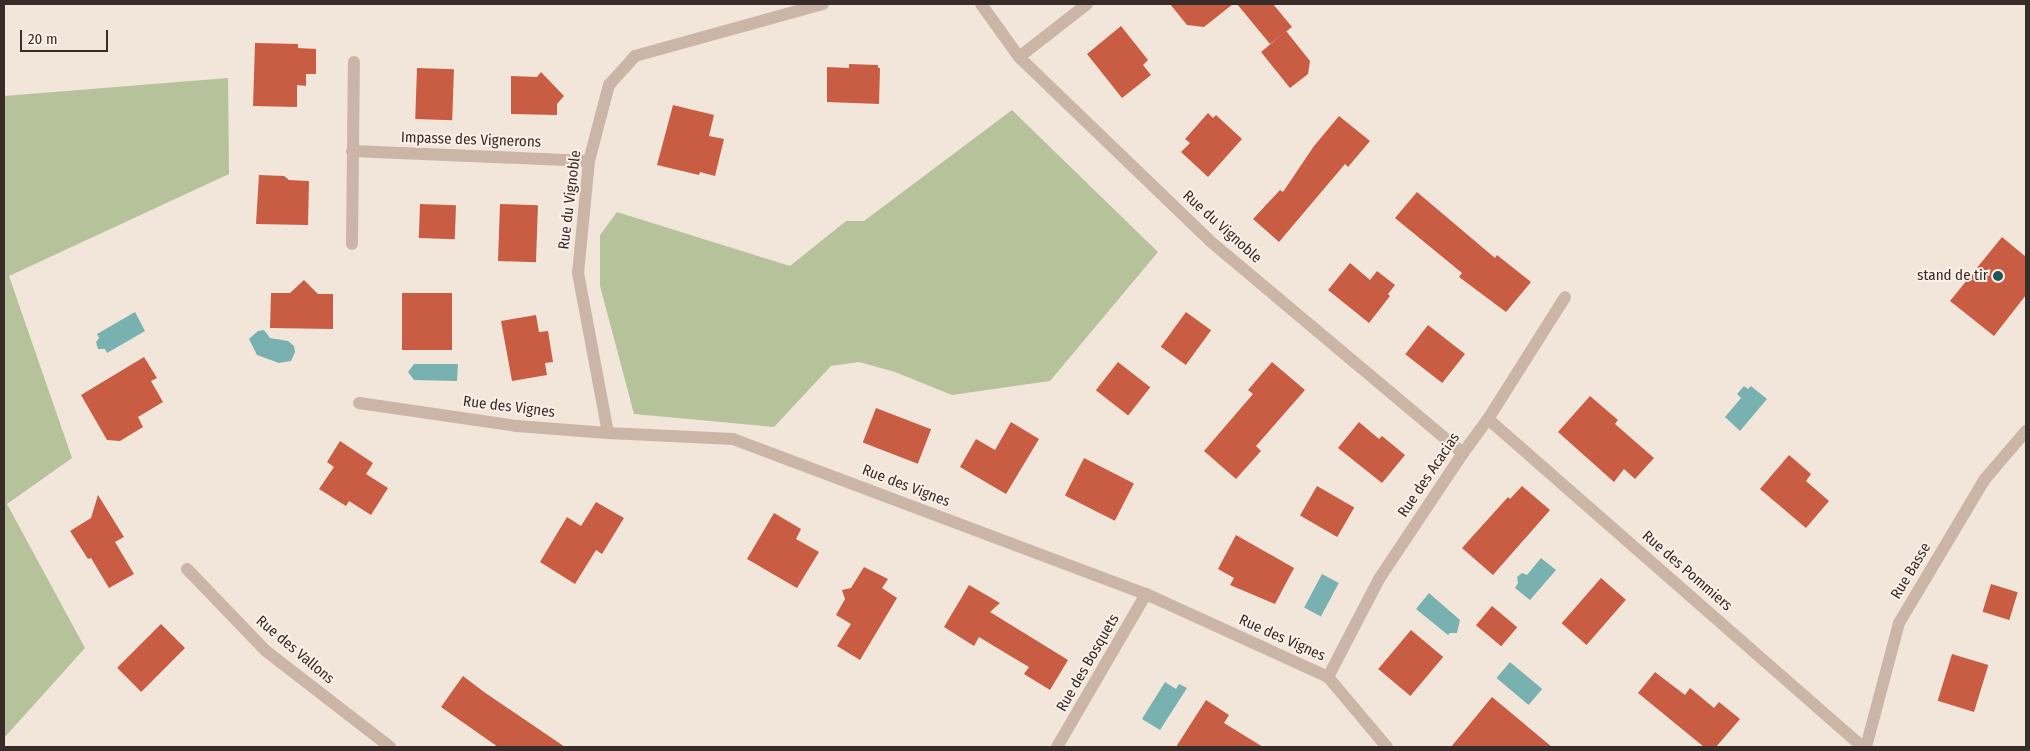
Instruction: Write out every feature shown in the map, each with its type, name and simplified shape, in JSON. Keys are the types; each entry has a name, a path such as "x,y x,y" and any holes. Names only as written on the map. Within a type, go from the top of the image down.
{"street":[{"name":"Rue du Vignoble","path":"608,433 578,273 589,161 609,85 635,56 824,4"},
{"name":"Rue du Vignoble","path":"981,4 1019,57 1210,241 1463,453"},
{"path":"1019,57 1087,4"},
{"path":"352,244 354,62"},
{"name":"Impasse des Vignerons","path":"352,151 589,161"},
{"name":"Rue des Acacias","path":"1328,677 1379,579 1463,453 1488,419 1566,297"},
{"name":"Rue des Vignes","path":"360,403 517,426 608,433 733,439 1146,594 1328,677 1387,747"},
{"name":"Rue des Pommiers","path":"1488,419 1865,747"},
{"name":"Rue Basse","path":"1865,747 1899,623 1985,479 2026,431"},
{"name":"Rue des Vallons","path":"187,569 266,651 390,747"},
{"name":"Rue des Bosquets","path":"1057,747 1146,594"}],"green space":[{"path":"228,78 229,174 9,276 72,458 7,504 85,648 4,738 4,96"},
{"path":"1012,110 1158,252 1050,381 952,395 895,372 859,362 831,366 774,427 634,414 600,286 600,235 617,212 790,266 846,221 864,221"}],"water":[{"path":"135,312 145,331 107,353 105,349 98,349 96,342 99,338 97,334"},
{"path":"264,330 270,338 288,341 294,346 295,352 291,361 279,363 257,355 249,339 258,331"},
{"path":"414,364 458,364 457,381 414,380 408,372"},
{"path":"1744,386 1748,389 1751,386 1767,399 1740,431 1725,417 1741,398 1737,394"},
{"path":"1541,558 1556,570 1530,600 1515,588 1518,583 1517,577 1522,573 1527,575"},
{"path":"1322,574 1339,583 1321,616 1304,608"},
{"path":"1429,593 1460,620 1457,633 1450,633 1448,635 1416,609"},
{"path":"1510,662 1542,689 1529,705 1497,678"},
{"path":"1165,682 1176,689 1179,684 1187,688 1160,730 1142,719"}],"building":[{"path":"1170,4 1233,4 1204,27 1187,25"},
{"path":"1237,4 1273,4 1292,27 1270,44"},
{"path":"1121,26 1148,60 1143,65 1151,75 1122,98 1087,54"},
{"path":"1286,31 1310,61 1308,74 1290,88 1261,52"},
{"path":"255,43 298,44 298,48 316,49 316,74 306,74 306,86 297,85 297,107 253,106"},
{"path":"849,64 878,65 878,68 880,68 879,104 827,102 827,67 849,68"},
{"path":"417,68 454,69 452,120 415,119"},
{"path":"541,72 564,96 557,104 557,115 511,114 511,76 537,77"},
{"path":"673,105 714,115 709,136 724,139 715,176 700,172 699,175 657,165"},
{"path":"1208,113 1213,118 1216,115 1242,139 1208,177 1181,152 1190,143 1185,139"},
{"path":"1339,116 1370,141 1348,167 1345,164 1279,242 1253,219 1280,190 1283,192 1314,146"},
{"path":"259,175 284,176 289,180 309,181 308,225 256,224"},
{"path":"1417,192 1495,258 1497,255 1531,282 1506,312 1459,277 1462,273 1395,218"},
{"path":"420,204 456,205 455,239 419,238"},
{"path":"500,204 538,205 536,262 498,261"},
{"name":"stand de tir","path":"2002,237 2026,257 2026,295 1994,336 1950,301"},
{"path":"1350,263 1370,280 1377,271 1395,285 1388,294 1390,296 1369,323 1328,290"},
{"path":"304,280 318,294 333,294 333,329 270,328 271,293 290,293"},
{"path":"402,293 452,293 452,350 402,350"},
{"path":"1186,312 1211,330 1186,365 1161,347"},
{"path":"536,315 539,332 548,331 553,362 545,363 547,375 512,381 501,321"},
{"path":"1428,325 1465,354 1442,383 1405,354"},
{"path":"144,357 157,378 151,381 163,402 138,417 143,427 120,441 107,440 81,395"},
{"path":"1118,362 1150,387 1128,416 1096,390"},
{"path":"1272,362 1305,390 1256,446 1261,451 1236,479 1204,451 1253,394 1248,390"},
{"path":"1590,396 1618,420 1615,424 1654,458 1635,479 1624,469 1614,482 1558,432"},
{"path":"876,408 931,429 918,464 863,443"},
{"path":"1011,422 1039,439 1006,494 960,467 976,439 995,450"},
{"path":"1359,422 1379,439 1382,436 1405,455 1382,483 1338,448"},
{"path":"340,441 373,463 366,474 388,488 371,515 349,501 346,506 319,489 334,467 327,462"},
{"path":"1789,455 1811,474 1806,481 1829,501 1806,528 1760,489"},
{"path":"1084,458 1134,483 1115,521 1065,495"},
{"path":"1317,486 1354,508 1337,537 1300,515"},
{"path":"1522,486 1550,510 1493,575 1462,548 1508,497 1510,499"},
{"path":"98,495 124,537 115,542 134,574 109,588 91,558 88,559 70,531 91,518"},
{"path":"596,502 624,518 602,554 596,550 575,584 540,562 567,517 581,526"},
{"path":"774,513 801,529 796,539 819,552 797,588 747,559"},
{"path":"1236,535 1294,568 1275,604 1230,585 1234,578 1218,569"},
{"path":"864,567 888,579 882,588 897,598 860,660 837,646 851,624 836,615 845,599 842,590 851,588"},
{"path":"1601,578 1626,600 1587,645 1562,623"},
{"path":"1991,584 2018,592 2009,620 1983,612"},
{"path":"969,585 1000,603 990,612 1068,660 1050,690 1024,674 1029,667 979,637 974,646 944,627"},
{"path":"1492,606 1517,627 1501,646 1476,625"},
{"path":"161,624 185,648 141,692 117,668"},
{"path":"1411,630 1443,657 1410,696 1378,669"},
{"path":"1952,654 1988,665 1974,712 1938,701"},
{"path":"1655,672 1685,695 1690,688 1714,708 1719,702 1740,719 1716,747 1704,747 1638,693"},
{"path":"463,676 565,747 498,747 441,707"},
{"path":"1492,697 1552,747 1451,747"},
{"path":"1206,700 1229,715 1224,723 1263,747 1176,747"}],"place":[{"name":"stand de tir","path":"1998,276"}]}
